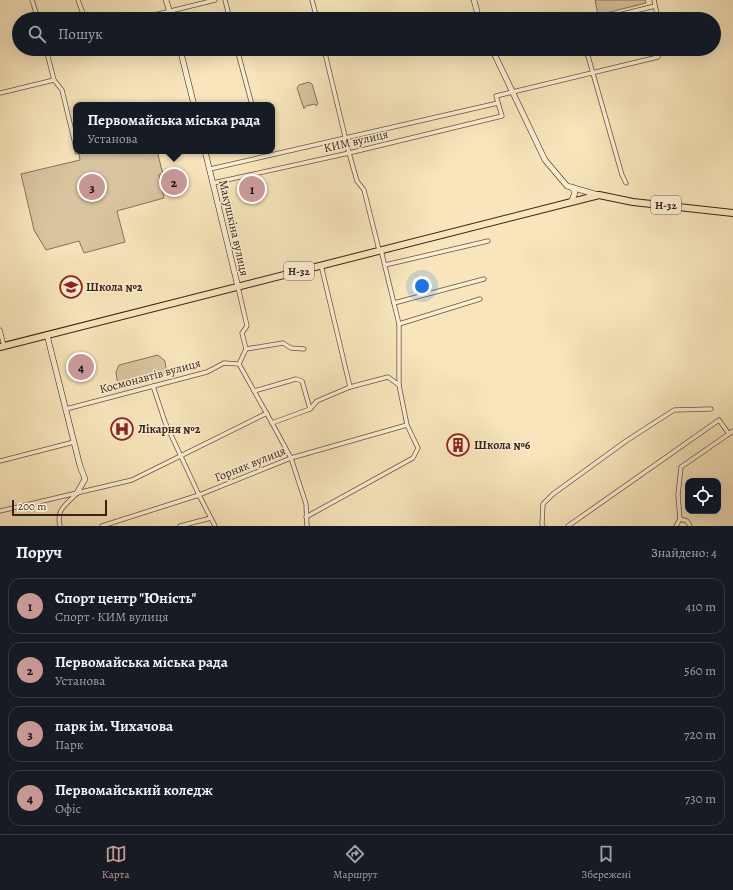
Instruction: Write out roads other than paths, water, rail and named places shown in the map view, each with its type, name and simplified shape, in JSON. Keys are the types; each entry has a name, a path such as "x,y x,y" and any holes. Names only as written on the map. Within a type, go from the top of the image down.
{"main road":[{"name":"Н-32","path":"2,347 380,250 599,196 632,202 733,213"}],"street":[{"path":"32,0 36,12"},
{"path":"78,0 82,12"},
{"path":"166,0 170,12 216,0"},
{"path":"225,0 228,12"},
{"path":"312,0 315,12"},
{"path":"474,0 477,12"},
{"path":"654,0 656,12"},
{"path":"631,12 655,6"},
{"path":"48,56 54,80 62,90 73,134"},
{"path":"182,56 193,102"},
{"path":"239,56 251,102"},
{"path":"306,517 413,458 418,448 407,425 399,385 399,324 385,265 364,190 357,181 345,139 338,102 326,56"},
{"path":"496,56 545,160 567,186 599,196"},
{"path":"588,56 622,175 626,183"},
{"path":"498,103 496,96 513,91 658,56"},
{"path":"0,93 54,80"},
{"name":"КИМ вулиця","path":"210,169 498,103 502,116 349,153 214,183"},
{"name":"Макушкіна вулиця","path":"206,154 238,287"},
{"path":"571,202 575,193 572,187"},
{"path":"385,265 488,241"},
{"path":"321,265 350,387"},
{"path":"394,303 484,279"},
{"path":"238,287 247,326 242,334 246,349 239,364 291,458 306,504 307,526"},
{"path":"399,324 480,299"},
{"path":"0,330 2,347"},
{"path":"47,335 80,466 85,478 76,493 63,506 58,517 60,526"},
{"path":"246,349 283,343 291,348 304,349"},
{"name":"Космонавтів вулиця","path":"66,409 207,372 224,363 239,364"},
{"path":"272,423 310,409 317,401 350,387 388,377 399,385"},
{"path":"254,391 296,379 302,381 310,409"},
{"path":"153,386 165,422 215,526"},
{"path":"543,526 543,504 553,494 626,441 674,410 711,409"},
{"path":"0,511 132,480 267,413"},
{"path":"568,526 719,420 731,433 681,468 678,495 680,519 676,526"},
{"name":"Горняк вулиця","path":"102,526 199,495 291,458 407,425"},
{"path":"0,461 74,442"},
{"path":"180,526 211,518"},
{"path":"680,519 687,521 690,526"}],"place":[{"name":"Первомайська міська рада","path":"174,182"},
{"name":"парк ім. Чихачова","path":"92,187"},
{"name":"Спорт центр \"Юність\"","path":"252,189"},
{"name":"Школа №2","path":"71,287"},
{"name":"Первомайський коледж","path":"81,367"},
{"name":"Лікарня №2","path":"122,429"},
{"name":"Школа №6","path":"458,445"}]}
